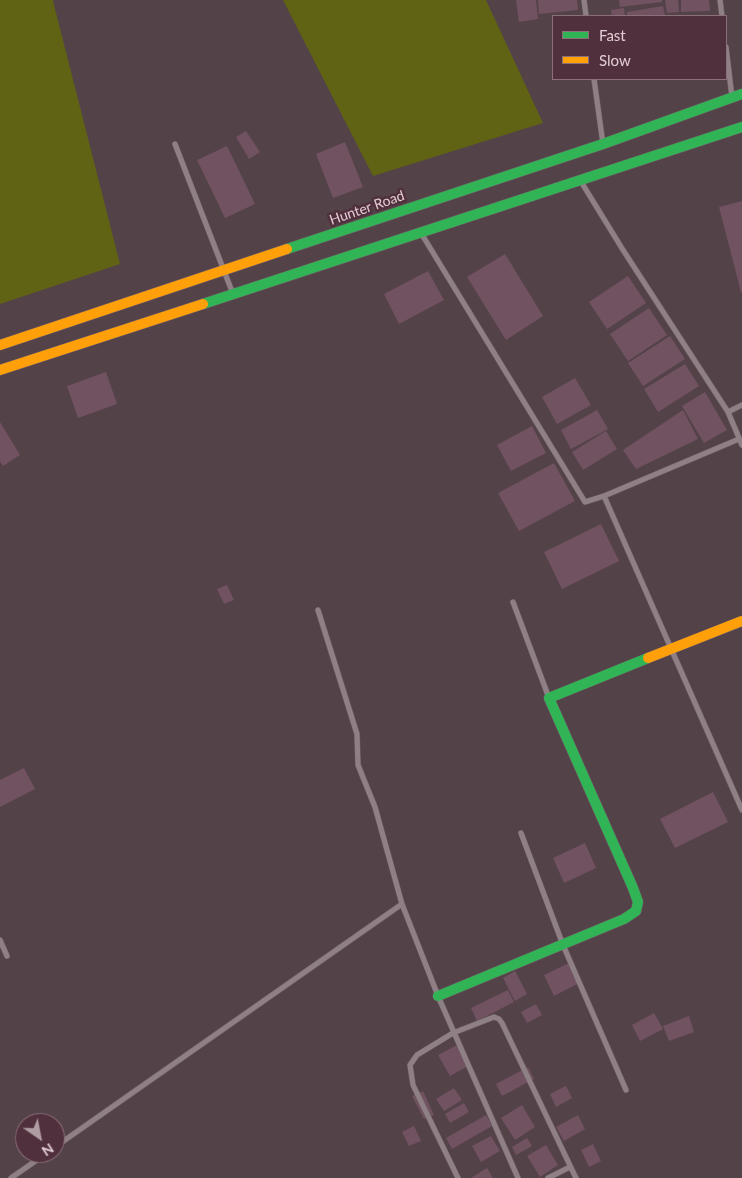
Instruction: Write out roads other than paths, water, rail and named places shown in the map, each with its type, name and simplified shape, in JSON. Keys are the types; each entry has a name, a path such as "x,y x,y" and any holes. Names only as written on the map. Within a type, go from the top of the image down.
{"street":[{"path":"584,0 586,15"},
{"path":"720,0 722,15"},
{"path":"727,51 737,96"},
{"path":"594,80 603,144"},
{"name":"Hunter Road","path":"0,345 603,144 737,96"},
{"path":"0,370 742,128"},
{"path":"175,144 234,294"},
{"path":"580,180 728,412 742,445"},
{"path":"421,233 585,502 604,496 740,439"},
{"path":"728,412 742,405"},
{"path":"604,496 742,810"},
{"path":"438,996 624,919 636,911 638,902 549,698 513,602"},
{"path":"318,610 357,734 358,765 375,807 402,904 438,996 518,1178"},
{"path":"549,698 742,621"},
{"path":"521,833 563,945 626,1090"},
{"path":"65,1140 402,904"},
{"path":"0,940 7,956"},
{"path":"458,1178 414,1085 410,1065 417,1055 454,1033 494,1017 499,1019 576,1178"},
{"path":"11,1178 33,1163"},
{"path":"548,1178 570,1166"}]}
